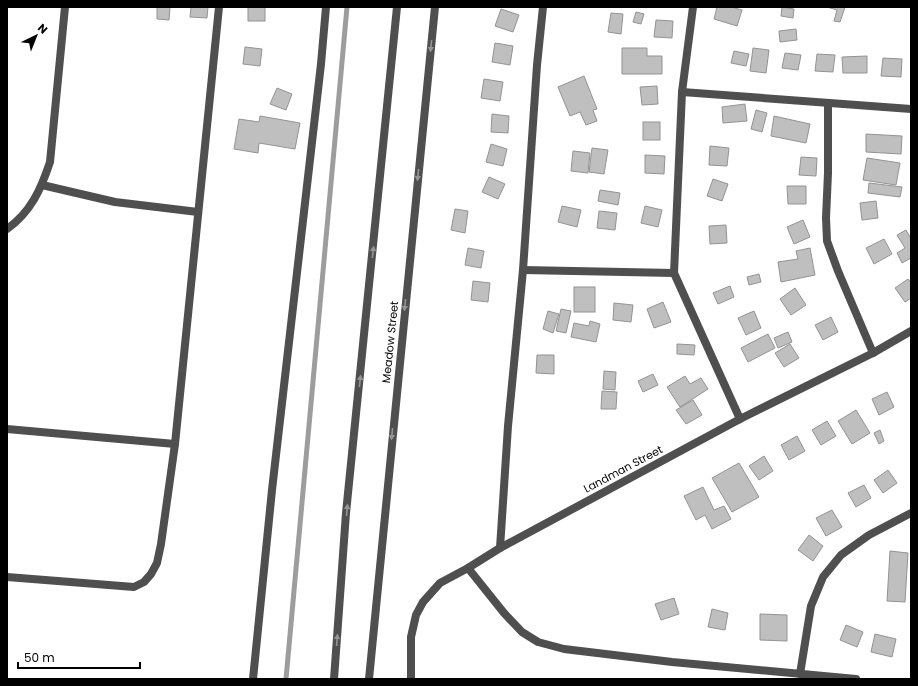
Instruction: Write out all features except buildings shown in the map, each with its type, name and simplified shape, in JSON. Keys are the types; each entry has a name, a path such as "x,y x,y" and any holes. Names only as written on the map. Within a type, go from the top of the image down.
{"street":[{"path":"7,229 29,208 42,185 50,162 66,7"},
{"path":"7,577 134,587 144,582 152,574 157,563 162,544 175,444 219,7"},
{"path":"253,679 272,490 321,64 326,7"},
{"path":"334,679 346,513 397,7"},
{"name":"Meadow Street","path":"369,679 435,7"},
{"path":"500,548 508,426 523,270 537,66 543,7"},
{"path":"693,7 682,92 674,273 740,418"},
{"path":"682,92 911,109"},
{"path":"828,104 827,241 838,271 873,353"},
{"path":"42,185 116,202 198,212"},
{"path":"523,270 674,273"},
{"name":"Landman Street","path":"411,679 411,637 416,615 423,602 440,583 500,548 740,418 873,353 911,331"},
{"path":"7,429 175,444"},
{"path":"800,674 811,606 823,577 841,555 869,535 911,512"},
{"path":"468,568 504,613 522,632 538,642 564,648 672,662 856,679"}],"waterway":[{"path":"286,679 347,7"}]}
